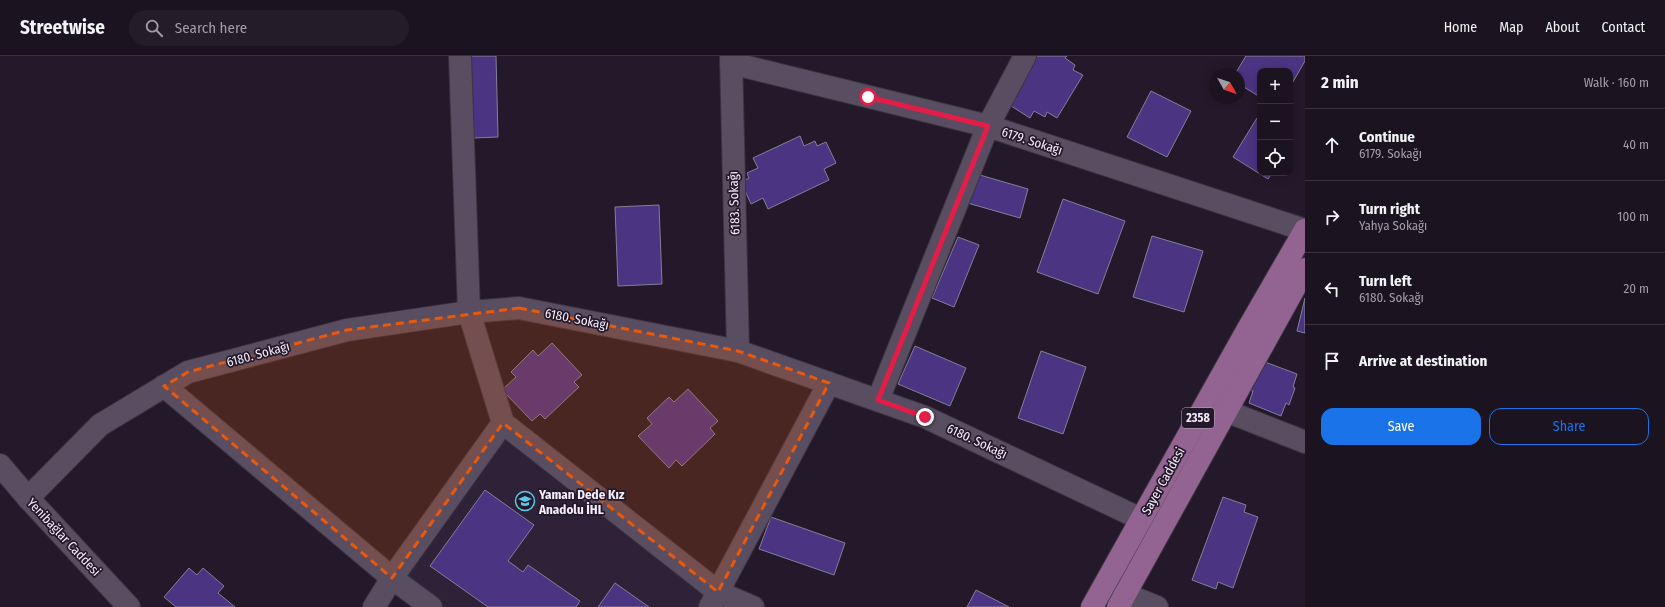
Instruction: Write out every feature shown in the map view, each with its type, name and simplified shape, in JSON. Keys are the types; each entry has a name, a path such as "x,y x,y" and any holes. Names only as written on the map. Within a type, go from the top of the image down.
{"main road":[{"name":"Sayer Caddesi","path":"1092,607 1305,230"},
{"name":"Sayer Caddesi","path":"1122,600 1305,269"}],"street":[{"path":"460,56 469,312 503,423 714,600 753,607"},
{"path":"878,400 988,126 1025,56"},
{"name":"6179. Sokağı","path":"731,60 988,126 1305,230"},
{"name":"6183. Sokağı","path":"731,60 738,351"},
{"name":"6180. Sokağı","path":"28,498 100,425 188,372 347,330 469,312 519,308 738,351 925,417 1141,519"},
{"path":"714,600 829,383"},
{"path":"164,386 392,578 431,607"},
{"path":"1226,411 1305,442"},
{"path":"374,607 392,578 503,423"},
{"name":"Yenibağlar Caddesi","path":"0,465 28,498 129,607"},
{"path":"1122,600 1157,607"}],"highlighted area":[{"path":"519,308 738,351 829,383 718,592 503,423 392,578 164,386 188,372 347,330"}],"shaded area":[{"name":"Yaman Dede Kız Anadolu İHL","path":"503,423 718,592 710,607 431,607 392,578"}],"building":[{"path":"471,56 496,56 498,137 473,138"},
{"path":"1032,56 1067,56 1065,58 1075,65 1073,70 1083,75 1057,118 1047,112 1045,117 1034,111 1030,118 1011,106 1016,98 1010,94"},
{"path":"1246,56 1305,56 1305,61 1293,82 1293,68 1257,68 1257,95 1245,88 1245,68 1239,68"},
{"path":"1151,91 1191,111 1167,157 1127,137"},
{"path":"1257,118 1257,172 1233,157"},
{"path":"800,136 804,146 815,141 817,146 826,142 836,163 824,169 829,180 768,209 763,198 751,204 741,182 749,178 747,173 758,168 753,158"},
{"path":"973,173 1028,189 1020,218 964,202"},
{"path":"1263,176 1270,176 1268,179"},
{"path":"1063,199 1125,221 1098,294 1037,272"},
{"path":"659,205 662,284 618,286 615,207"},
{"path":"1152,236 1203,251 1184,312 1133,297"},
{"path":"958,237 979,245 954,307 932,298"},
{"path":"1305,298 1305,333 1297,331"},
{"path":"552,343 582,375 574,382 579,387 545,419 540,414 532,421 502,390 516,377 511,372 533,350 538,356"},
{"path":"915,346 966,368 950,406 898,384"},
{"path":"1041,351 1086,367 1063,434 1018,418"},
{"path":"1265,362 1297,374 1293,387 1295,388 1289,405 1286,403 1281,416 1249,403 1253,391 1249,390 1256,372 1260,374"},
{"path":"688,389 718,421 710,428 715,434 682,466 676,460 669,468 638,436 652,424 647,418 669,397 674,402"},
{"path":"485,490 534,525 508,561 523,572 528,565 580,601 576,607 488,607 430,566"},
{"path":"1223,497 1246,505 1244,512 1258,517 1233,588 1218,582 1216,589 1192,580"},
{"path":"771,517 845,543 834,575 759,549"},
{"path":"189,568 197,575 203,568 224,586 218,593 235,607 176,607 164,597"},
{"path":"615,583 649,607 598,607"},
{"path":"976,590 1009,607 967,607"}],"place":[{"name":"Yaman Dede Kız Anadolu İHL","path":"525,501"}],"route":[{"path":"868,97 988,126 878,400 925,417"}]}
